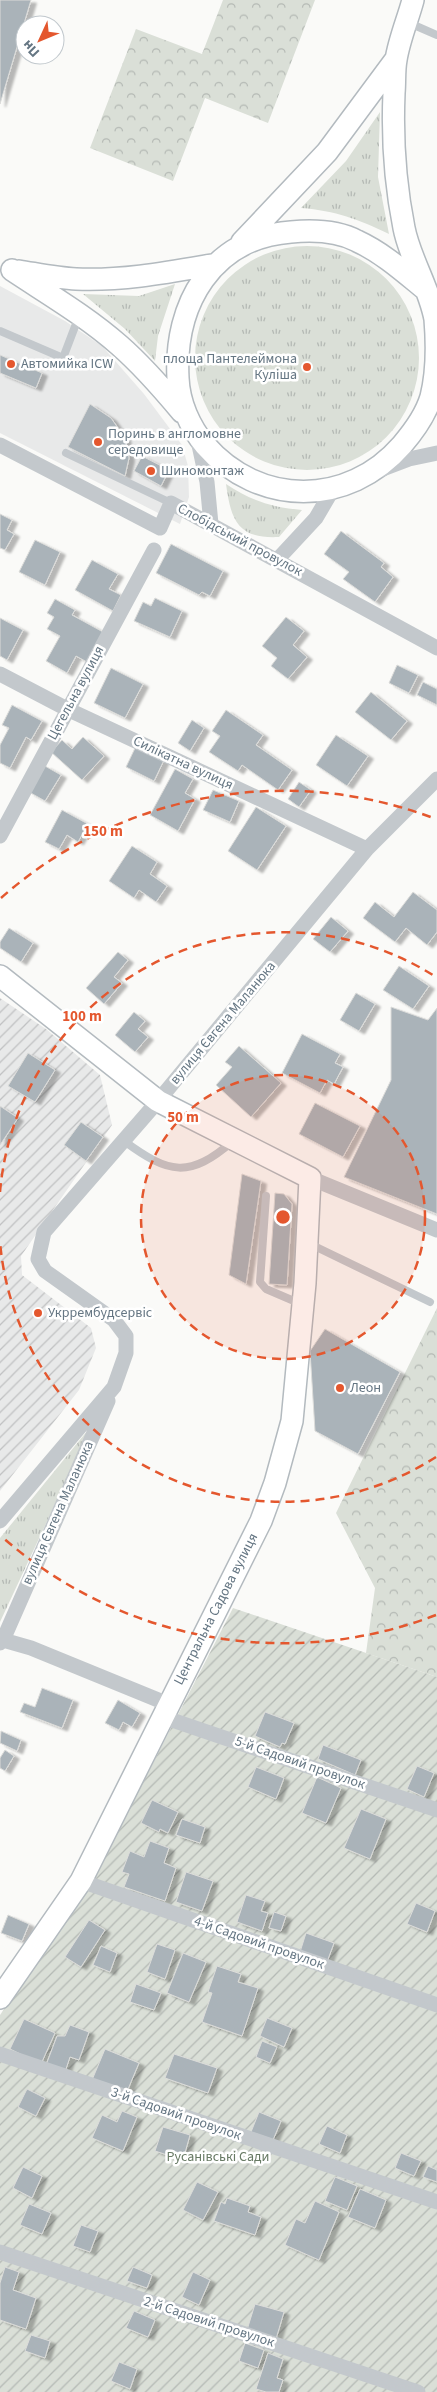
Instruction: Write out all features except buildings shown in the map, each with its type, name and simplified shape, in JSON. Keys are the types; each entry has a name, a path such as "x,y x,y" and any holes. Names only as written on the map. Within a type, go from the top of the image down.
{"main road":[{"path":"6,268 80,314 119,344 153,377 218,459 245,478 276,489 309,492 333,489 367,475 393,455 414,430 430,400 437,366 433,305 405,232 396,184 392,133 396,59 413,0"},
{"path":"193,427 178,388 176,355 188,306 196,290 217,264 240,245 327,152 396,59"},
{"path":"240,245 275,233 313,230 356,240 390,260 433,305"},
{"path":"6,268 74,279 106,279 146,276 217,264"},
{"path":"0,976 158,1101 310,1178"},
{"name":"Центральна Садова вулиця","path":"0,1998 81,1881 261,1521 275,1483 292,1421 303,1304 310,1178"}],"street":[{"path":"193,427 207,482 211,524"},
{"name":"Слобідський провулок","path":"0,445 160,528 171,503 437,648"},
{"path":"367,475 409,459 437,453"},
{"path":"277,560 316,518 333,489"},
{"name":"Цегельна вулиця","path":"0,836 154,550"},
{"name":"Силікатна вулиця","path":"0,674 67,709 367,849"},
{"name":"вулиця Євгена Маланюка","path":"166,1710 31,1648 2,1642 114,1387 126,1353 126,1336 114,1320 45,1271 38,1259 44,1232 158,1101 367,849 437,779"},
{"path":"310,1178 437,1230"},
{"name":"вулиця Євгена Маланюка","path":"0,1522 114,1387"},
{"name":"5-й Садовий провулок","path":"166,1710 437,1810"},
{"name":"4-й Садовий провулок","path":"81,1881 437,2005"},
{"name":"3-й Садовий провулок","path":"0,2054 437,2202"},
{"name":"2-й Садовий провулок","path":"0,2252 418,2392"}],"lane":[{"path":"407,22 437,35"},
{"path":"0,331 63,358 80,314"},
{"path":"66,453 171,503"},
{"path":"124,1141 160,1164 175,1168 192,1167 215,1156 234,1140"},
{"path":"266,1196 260,1282 266,1289 303,1304"},
{"path":"307,1242 430,1302"}],"shaded area":[{"path":"0,286 65,321 102,346 144,394 182,445 188,466 189,497 180,524 0,433"},
{"path":"0,998 46,1029 100,1075 112,1125 21,1256 22,1275 91,1328 96,1348 79,1390 0,1491"}],"green space":[{"path":"223,0 315,0 268,123 205,98 173,181 90,148 136,29 202,54"},
{"path":"380,112 378,177 389,234 346,217 325,211 301,208 346,161"},
{"path":"296,246 318,246 350,254 360,259 378,271 394,287 411,315 417,336 419,358 417,380 411,401 394,429 378,445 350,462 318,470 296,470 264,462 254,457 236,445 220,429 203,401 195,369 195,347 203,315 208,305 220,287 236,271 264,254"},
{"path":"175,284 158,336 155,361 125,329 83,294 139,296"},
{"path":"226,484 244,495 262,502 302,510 279,537 254,535 246,531 234,518"},
{"path":"437,1308 437,1677 366,1653 375,1588 336,1513"},
{"path":"92,1425 0,1622 0,1538"},
{"name":"Русанівські Сади","path":"233,1608 437,1677 437,2392 0,2392 0,2015 90,1885"}],"place":[{"name":"Автомийка ICW","path":"11,364"},
{"name":"площа Пантелеймона Куліша","path":"307,367"},
{"name":"Поринь в англомовне середовище","path":"98,442"},
{"name":"Шиномонтаж","path":"151,471"},
{"name":"Укррембудсервіс","path":"38,1313"},
{"name":"Леон","path":"340,1388"}]}
